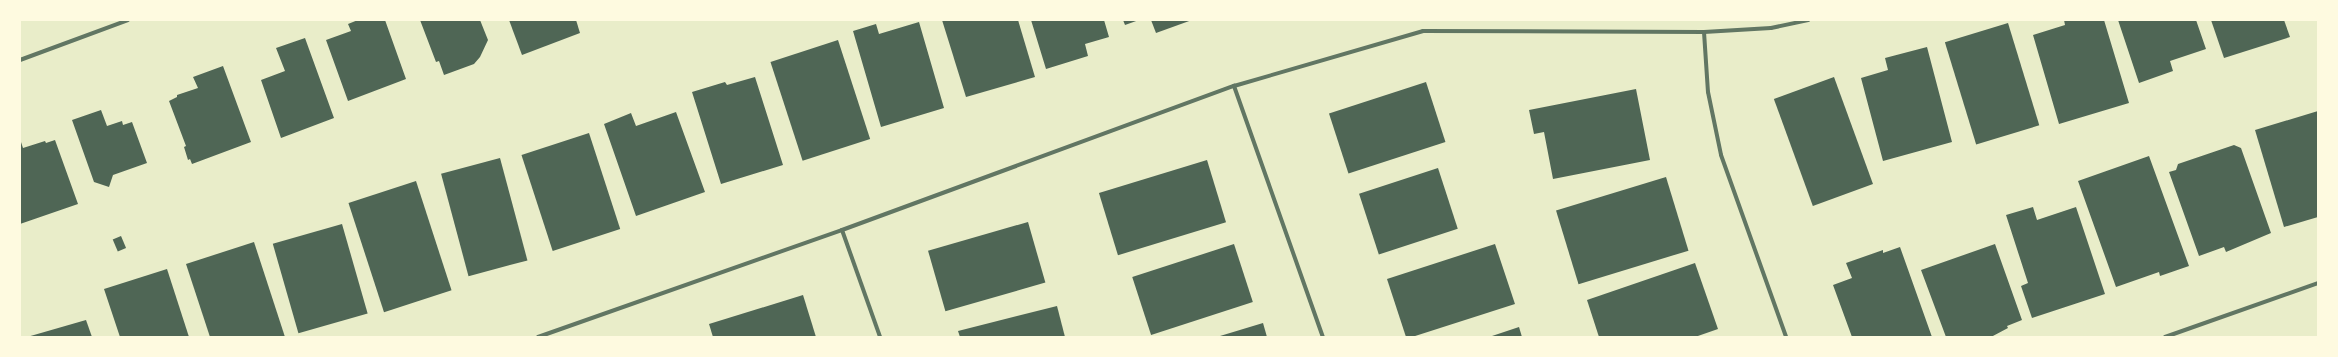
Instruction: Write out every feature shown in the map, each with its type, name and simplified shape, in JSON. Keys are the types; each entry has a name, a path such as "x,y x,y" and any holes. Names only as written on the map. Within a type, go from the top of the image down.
{"street":[{"path":"20,60 128,20"},
{"path":"538,337 842,230 1234,86 1423,30 1704,32 1771,28 1808,20"},
{"path":"1704,32 1708,92 1721,155 1786,337"},
{"path":"1234,86 1323,337"},
{"path":"842,230 880,337"},
{"path":"2165,337 2318,283"}],"building":[{"path":"358,20 385,20 406,79 348,101 326,40 351,31 348,24"},
{"path":"420,20 480,20 488,40 480,57 474,64 444,75 439,61 436,62"},
{"path":"509,20 576,20 580,33 522,55"},
{"path":"942,20 1018,20 1035,77 966,97"},
{"path":"1031,20 1104,20 1109,37 1085,44 1088,56 1046,69"},
{"path":"1123,20 1139,20 1125,25"},
{"path":"1151,20 1192,20 1156,33"},
{"path":"2064,20 2104,20 2129,103 2059,124 2033,35 2065,25"},
{"path":"2118,20 2196,20 2206,49 2170,61 2173,71 2139,83"},
{"path":"2211,20 2284,20 2290,37 2224,58"},
{"path":"919,22 944,108 881,127 853,31 876,24 879,34"},
{"path":"2008,23 2039,125 1976,145 1945,42"},
{"path":"305,38 334,118 281,138 261,80 285,71 276,48"},
{"path":"838,40 870,139 803,161 770,62"},
{"path":"1927,47 1952,142 1883,161 1861,78 1888,70 1885,58"},
{"path":"223,66 251,142 192,164 190,159 188,160 184,147 186,146 169,101 177,97 177,95 198,88 193,77"},
{"path":"755,77 783,165 721,184 692,92 725,82 727,85"},
{"path":"1834,77 1873,184 1813,206 1774,99"},
{"path":"1426,82 1445,142 1348,173 1329,114"},
{"path":"1636,89 1650,160 1553,179 1544,132 1534,134 1529,110"},
{"path":"101,110 107,126 122,121 123,125 132,122 147,163 113,175 109,187 94,182 72,120"},
{"path":"2318,111 2318,217 2284,227 2255,130"},
{"path":"676,112 705,192 636,216 604,124 631,113 636,126"},
{"path":"589,133 620,229 553,251 521,155"},
{"path":"20,139 23,148 45,141 46,143 55,140 78,204 20,224"},
{"path":"2234,145 2241,148 2271,233 2226,252 2224,247 2199,256 2169,172 2176,170 2178,164"},
{"path":"2149,156 2189,266 2160,276 2159,272 2116,287 2078,181"},
{"path":"500,158 527,260 469,276 441,174"},
{"path":"1207,160 1226,222 1118,255 1099,193"},
{"path":"1438,168 1458,229 1379,255 1359,194"},
{"path":"1666,177 1689,251 1579,284 1556,211"},
{"path":"416,181 452,290 384,312 348,203"},
{"path":"2033,207 2037,220 2076,207 2105,294 2032,318 2021,286 2028,283 2006,215"},
{"path":"1028,222 1045,283 945,311 928,251"},
{"path":"342,224 368,313 298,333 273,244"},
{"path":"121,236 126,248 118,251 113,240"},
{"path":"254,242 285,337 210,337 186,264"},
{"path":"1234,244 1253,302 1151,335 1132,277"},
{"path":"1495,244 1515,304 1412,337 1406,337 1387,279"},
{"path":"1995,244 2022,320 2007,326 2008,328 1991,337 1946,337 1921,270"},
{"path":"1900,247 1932,337 1852,337 1833,285 1852,278 1846,263 1883,250 1883,253"},
{"path":"1695,263 1718,329 1695,337 1599,337 1587,300"},
{"path":"167,269 189,337 120,337 104,289"},
{"path":"803,295 816,337 713,337 709,324"},
{"path":"1057,306 1065,337 960,337 958,331"},
{"path":"86,320 92,337 27,337"},
{"path":"1263,323 1267,337 1220,336"},
{"path":"1519,327 1522,337 1489,337"}]}
